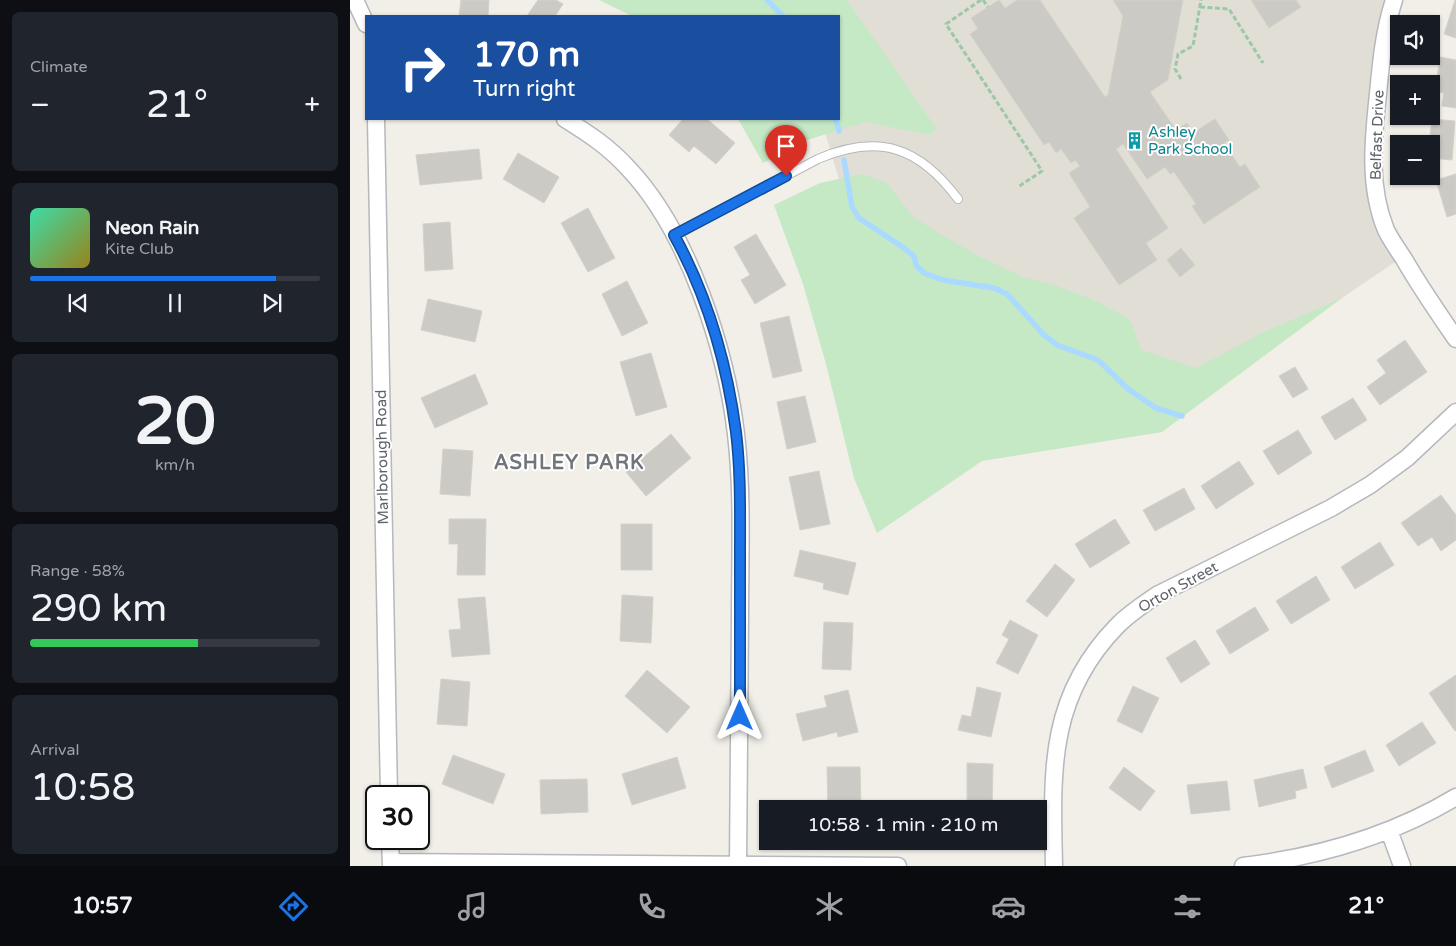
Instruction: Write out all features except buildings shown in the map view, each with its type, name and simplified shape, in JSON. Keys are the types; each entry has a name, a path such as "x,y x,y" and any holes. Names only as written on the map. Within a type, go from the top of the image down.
{"street":[{"path":"355,0 365,22"},
{"name":"Belfast Drive","path":"1394,0 1382,44 1373,160 1376,194 1387,231 1421,289 1456,339"},
{"name":"Marlborough Road","path":"376,120 389,785"},
{"path":"567,120 599,140 629,169 655,202 674,235 699,287 713,327 727,379 736,432 740,525 738,865"},
{"name":"Orton Street","path":"1054,866 1054,764 1059,731 1069,699 1080,676 1099,646 1132,613 1157,595 1331,508 1370,485 1407,458 1456,412"},
{"path":"1243,866 1280,862 1335,849 1389,830 1442,806 1456,797"},
{"path":"1389,830 1402,866"},
{"path":"390,850 391,864 898,866"}],"lane":[{"path":"674,235 818,159 834,152 868,145 887,147 917,160 934,171 946,182 958,199"}],"path":[{"path":"988,7 982,0 946,24 1042,170 1018,187"},
{"path":"1181,79 1175,70 1178,54 1194,46 1201,0"},
{"path":"1200,7 1229,9 1263,63"}],"shaded area":[{"path":"782,0 1389,0 1367,151 1398,260 1159,422 903,369 824,129 840,120 840,15"}],"green space":[{"path":"599,0 847,0 936,128 930,135 865,122 807,140 763,163 739,120 840,120 840,15 630,15"},
{"path":"862,174 887,183 914,218 976,255 1021,276 1057,286 1099,302 1130,320 1141,350 1196,368 1264,332 1342,298 1162,432 982,461 877,533 854,478 826,364 803,284 774,205 820,183"}],"waterway":[{"path":"767,0 782,15"},
{"path":"836,120 839,131"},
{"path":"844,160 852,207 859,218 914,256 916,265 924,273 943,280 994,288 1007,294 1044,335 1057,345 1098,360 1128,389 1156,408 1182,416"}],"place":[{"name":"Ashley Park School","path":"1134,141"}],"district":[{"name":"ASHLEY PARK","path":"569,462"}],"route":[{"path":"740,716 740,525 736,432 727,379 713,327 699,287 674,235 786,176"}]}
